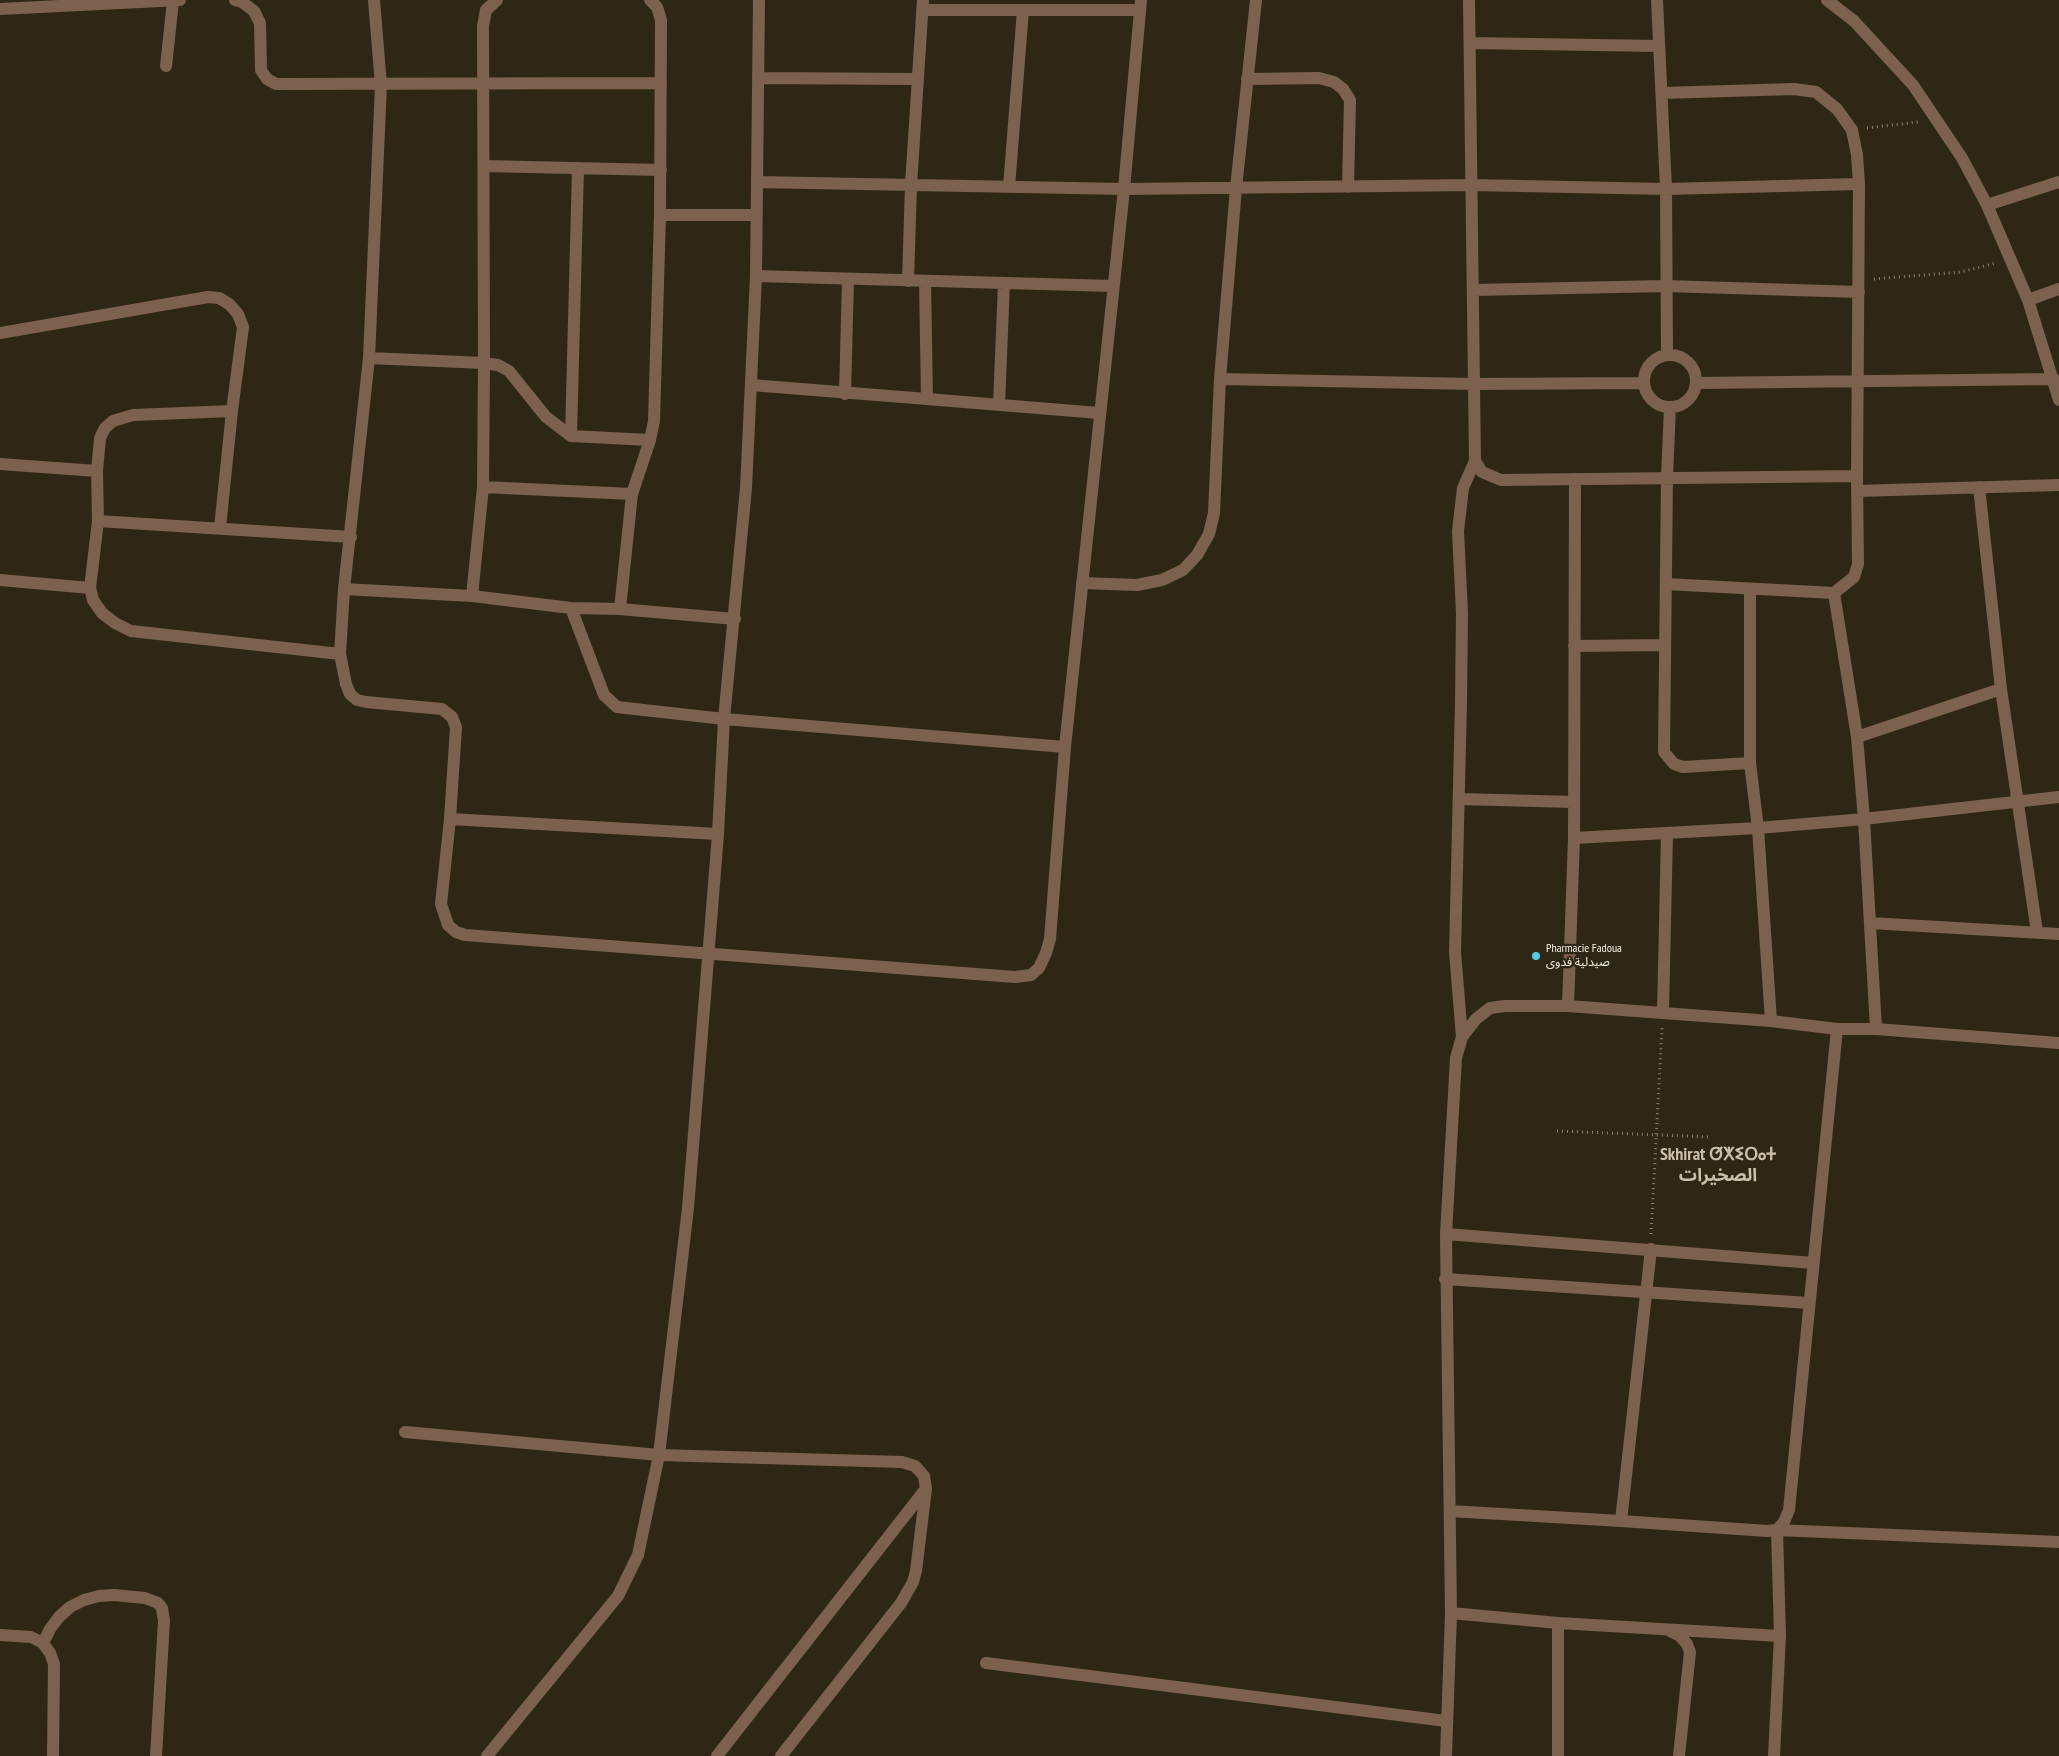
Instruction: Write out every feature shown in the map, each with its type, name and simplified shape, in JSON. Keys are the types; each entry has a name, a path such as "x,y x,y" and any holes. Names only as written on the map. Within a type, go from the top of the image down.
{"street":[{"path":"0,9 56,3 176,0 166,66"},
{"path":"235,0 242,2 254,11 260,23 261,70 267,79 276,84 661,83"},
{"path":"374,0 381,85 369,358 344,590 340,654 348,689 350,694 357,700 442,709 452,717 456,727 450,819 440,904 448,925 456,932 465,935 1015,977 1032,975 1040,968 1050,939 1065,747 1112,286 1124,189 1140,5 1023,10 923,5 911,185 908,281"},
{"path":"472,596 483,487 483,26 486,10 497,0"},
{"path":"620,609 632,494 650,440 654,421 661,170 661,20 657,7 650,0"},
{"path":"487,1756 618,1596 638,1555 659,1455 688,1208 718,834 724,719 746,488 756,276 759,0"},
{"path":"1082,584 1136,584 1162,580 1184,570 1197,555 1209,534 1214,513 1220,379 1236,188 1256,0"},
{"path":"1462,1037 1454,952 1462,613 1458,531 1463,488 1475,461 1469,0"},
{"path":"1657,0 1666,189 1665,286 1667,354"},
{"path":"1827,0 1854,21 1913,85 1962,158 1987,205 2028,300 2059,400"},
{"path":"1009,187 1023,10"},
{"path":"1470,43 1658,46"},
{"path":"758,78 918,80"},
{"path":"1247,79 1319,78 1334,82 1343,89 1350,100 1348,186"},
{"path":"1662,93 1794,89 1816,92 1837,109 1852,130 1857,155 1859,184 1856,476 1858,564 1854,577 1845,587 1834,594 1666,584"},
{"path":"484,166 661,170"},
{"path":"571,436 578,168"},
{"path":"757,182 1124,189 1472,185 1666,189 1859,184"},
{"path":"1987,205 2059,182"},
{"path":"660,215 757,214"},
{"path":"756,276 1112,286"},
{"path":"845,394 848,279"},
{"path":"925,281 927,399"},
{"path":"999,405 1004,283"},
{"path":"1473,290 1665,286 1858,286"},
{"path":"2028,300 2059,289"},
{"path":"0,333 208,297 220,298 229,304 238,314 243,327 220,528"},
{"path":"1667,354 1678,356 1688,361 1694,371 1696,383 1688,400 1670,407 1660,405 1652,400 1646,392 1643,383 1646,370 1654,359 1667,354"},
{"path":"369,358 498,365 509,371 546,417 571,436 650,440"},
{"path":"1220,379 1474,384 1643,383"},
{"path":"1696,383 1858,380 2054,380"},
{"path":"751,385 1099,413"},
{"path":"1670,407 1667,477 1664,752 1667,758 1674,764 1683,767 1750,763"},
{"path":"232,412 133,415 113,421 105,428 100,438 97,471 98,521 90,588 93,600 102,612 115,623 131,631 340,654"},
{"path":"1475,461 1482,472 1501,480 1856,476"},
{"path":"0,464 97,471"},
{"path":"1568,1006 1574,838 1575,479"},
{"path":"1857,491 2059,485"},
{"path":"483,487 632,494"},
{"path":"1979,487 2001,689 2037,932"},
{"path":"98,521 351,537"},
{"path":"0,580 90,588"},
{"path":"1750,589 1750,763 1758,828 1771,1021"},
{"path":"344,590 472,596 571,608 620,609 735,618"},
{"path":"1834,594 1857,737 1864,819 1876,1029"},
{"path":"571,608 604,695 609,702 617,707 724,719 1065,747"},
{"path":"1574,646 1665,645"},
{"path":"1857,737 2001,689"},
{"path":"1574,838 1758,828 1864,819 2059,797"},
{"path":"1459,799 1574,802"},
{"path":"450,819 718,834"},
{"path":"1663,1013 1668,833"},
{"path":"1870,923 2059,934"},
{"path":"1446,1756 1451,1613 1445,1279 1446,1234 1456,1058 1462,1037 1476,1018 1490,1008 1505,1006 1568,1006 1771,1021 1836,1029 1876,1029 2059,1043"},
{"path":"1774,1756 1780,1636 1777,1530 1784,1522 1789,1510 1836,1029"},
{"path":"1446,1234 1813,1262"},
{"path":"1621,1521 1647,1293 1650,1249"},
{"path":"1445,1279 1809,1303"},
{"path":"405,1432 659,1455 902,1462 915,1466 924,1476 926,1489 916,1571 909,1590 901,1603 781,1756"},
{"path":"717,1756 926,1489"},
{"path":"1450,1511 1767,1531 2059,1542"},
{"path":"43,1643 59,1617 70,1607 84,1600 98,1596 114,1595 145,1598 158,1602 162,1608 164,1621 156,1756"},
{"path":"1451,1613 1670,1631 1780,1636"},
{"path":"1558,1623 1558,1756"},
{"path":"1670,1631 1680,1636 1687,1644 1690,1652 1679,1756"},
{"path":"0,1635 31,1637 43,1643 50,1653 54,1664 53,1756"},
{"path":"986,1663 1446,1721"}],"path":[{"path":"1852,130 1936,120"},
{"path":"1858,286 1962,272 2011,259"},
{"path":"1650,1249 1663,1013"},
{"path":"1557,1131 1711,1137"}],"place":[{"name":"Pharmacie Fadoua صيدلية فدوى","path":"1536,956"}],"district":[{"name":"Skhirat ⵚⵅⵉⵔⴰⵜ الصخيرات","path":"1718,1165"}]}
